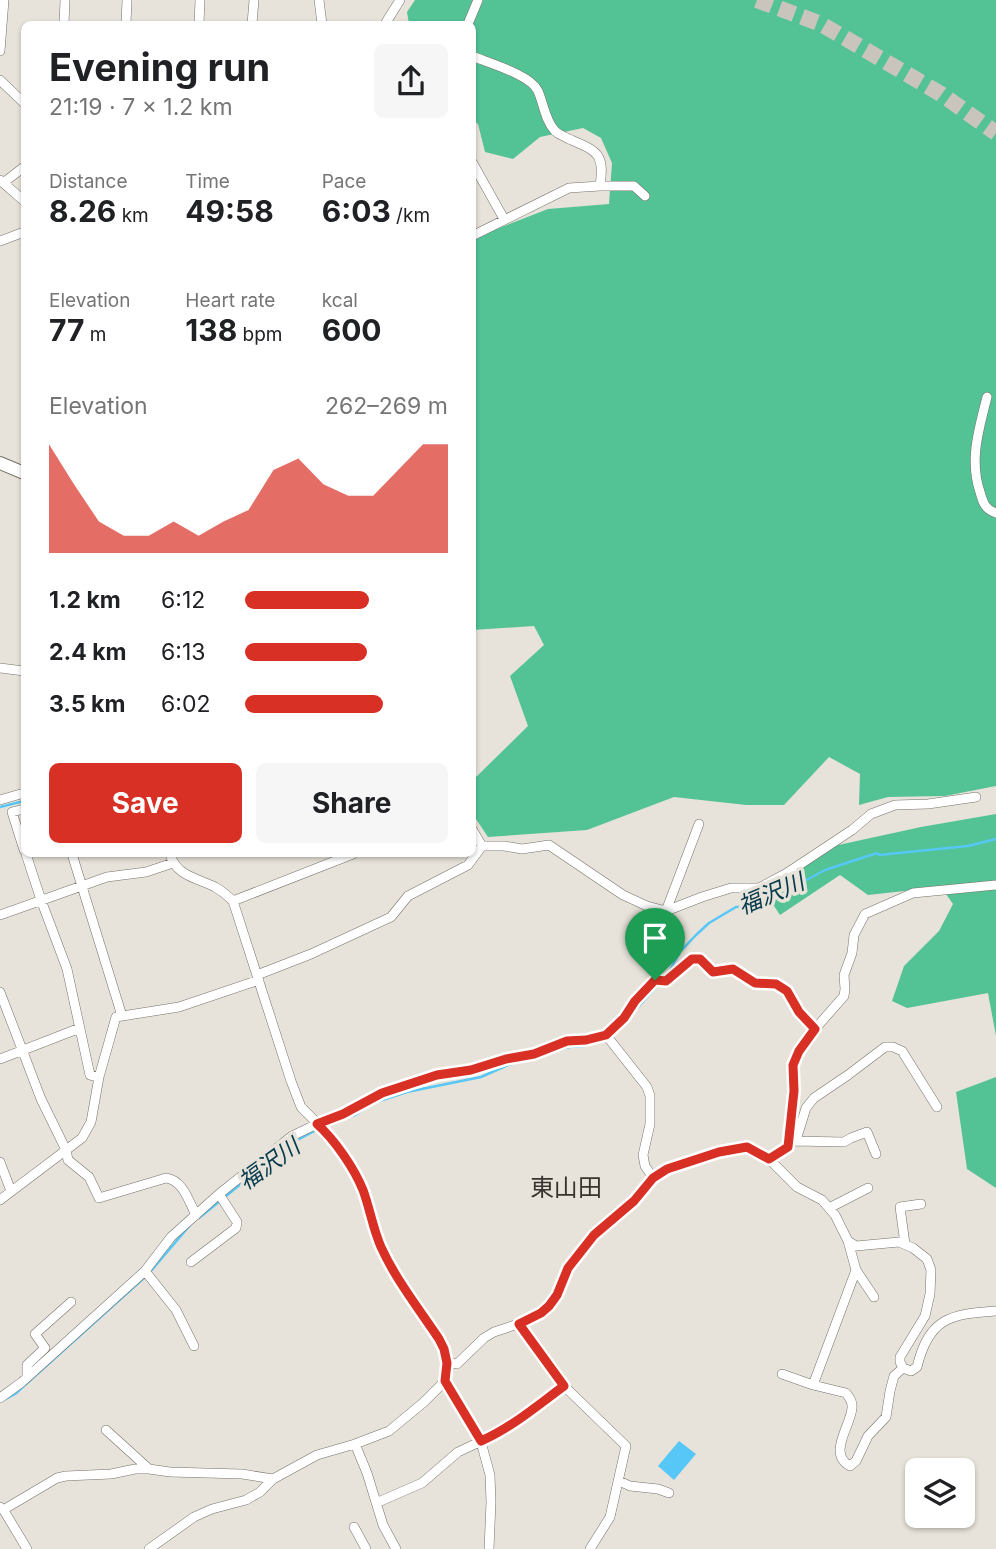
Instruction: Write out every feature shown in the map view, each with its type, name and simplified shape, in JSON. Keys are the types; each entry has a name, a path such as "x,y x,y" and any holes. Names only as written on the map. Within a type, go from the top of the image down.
{"street":[{"path":"0,51 4,0"},
{"path":"64,21 65,0"},
{"path":"126,21 127,0"},
{"path":"199,21 200,0"},
{"path":"252,21 254,0"},
{"path":"319,0 322,21"},
{"path":"387,21 400,0"},
{"path":"469,21 478,0"},
{"path":"476,58 527,79 537,88 548,122 557,134 593,150 600,158 600,186"},
{"path":"0,80 21,100"},
{"path":"21,169 2,181 21,198"},
{"path":"476,169 504,219"},
{"path":"476,234 569,188 634,186 645,195"},
{"path":"0,241 21,233"},
{"path":"987,397 974,457 977,485 984,506 996,513"},
{"path":"0,463 21,472"},
{"path":"0,668 21,671"},
{"path":"482,846 504,845 522,849 549,845 623,895 666,911 731,888 759,888 787,873 852,830 871,814 895,806 976,797"},
{"path":"7,804 21,841"},
{"path":"0,1398 145,1271 171,1237 219,1194 292,1136 343,1114 382,1093 437,1075 471,1070 534,1054 567,1041 606,1035 624,1018 635,1001 655,980 654,948 699,824"},
{"path":"476,836 482,846"},
{"path":"476,854 482,846"},
{"path":"27,857 67,970 90,1075 99,1077"},
{"path":"73,857 122,1016"},
{"path":"233,901 345,857"},
{"path":"0,1200 82,1138 90,1122 116,1017 179,1007 258,978 391,917 408,897 468,865 474,857"},
{"path":"0,915 107,877 146,872 171,858 183,873 216,887 233,901 301,1107 325,1130 353,1169 382,1248 392,1269 439,1339 447,1363 445,1381 481,1441 490,1475 489,1549"},
{"path":"791,1144 793,1065 799,1051 815,1029 844,996 844,975 852,953 854,935 865,914 913,893 996,885"},
{"path":"655,980 666,981 692,959 700,959 713,972 733,969 755,983 776,984 787,991 799,1012 815,1029"},
{"path":"0,992 41,1099 66,1150 68,1160 89,1177 99,1198 172,1178 181,1186 197,1215"},
{"path":"0,1059 80,1028"},
{"path":"606,1035 647,1087 650,1097 650,1124 643,1155 645,1166 653,1178"},
{"path":"769,1159 797,1137 806,1108 814,1098 885,1048 893,1047 902,1051 937,1107"},
{"path":"791,1144 844,1142 867,1132 876,1154"},
{"path":"447,1363 457,1364 484,1338 519,1324 549,1306 557,1295 568,1268 594,1235 634,1201 653,1178 667,1169 719,1152 747,1147 769,1159 797,1187 822,1200 835,1215 848,1241 856,1270 874,1297"},
{"path":"0,1162 11,1191"},
{"path":"829,1208 868,1188"},
{"path":"191,1262 236,1228 237,1222 219,1194"},
{"path":"905,1244 900,1207 921,1204"},
{"path":"848,1241 856,1246 899,1242 927,1259 931,1270 930,1294 925,1316 900,1357 903,1368 911,1371 917,1367 925,1345 939,1324 951,1318 996,1311"},
{"path":"813,1385 856,1270"},
{"path":"145,1271 176,1310 194,1346"},
{"path":"27,1377 27,1365 45,1349 35,1334 71,1302"},
{"path":"519,1324 564,1386 626,1446 610,1517 590,1549"},
{"path":"782,1374 813,1385 846,1392 853,1409 840,1449 842,1460 850,1466 856,1461 869,1436 886,1417 894,1376 903,1368"},
{"path":"149,1549 194,1517 246,1500 260,1492 273,1479 317,1455 388,1431 445,1381"},
{"path":"376,1503 422,1483 458,1452 490,1437 564,1386"},
{"path":"106,1430 149,1469"},
{"path":"355,1444 383,1525 396,1549"},
{"path":"27,1549 3,1510 4,1507 57,1478 149,1469 242,1474 273,1479"},
{"path":"619,1481 630,1486 669,1493"},
{"path":"354,1527 366,1549"}],"green space":[{"path":"415,0 996,0 996,786 945,796 888,797 859,805 860,774 829,757 784,805 746,805 674,797 587,830 488,837 476,819 476,777 528,726 510,676 544,645 534,626 476,630 476,237 548,209 609,204 612,163 601,138 583,128 540,137 513,159 485,152 476,122 476,21 408,21 407,12"},
{"path":"996,814 996,1036 988,993 907,1008 892,1001 904,966 939,931 953,904 941,887 868,895 840,875 780,915 772,903 820,849"},
{"path":"996,1077 996,1188 967,1169 956,1092"}],"water":[{"path":"679,1441 696,1454 674,1480 658,1466"}],"waterway":[{"path":"0,807 21,802"},
{"name":"福沢川","path":"663,979 680,952 709,923 736,907 746,907 778,889 799,884 825,870 877,853 879,855 968,846 996,839"},
{"name":"福沢川","path":"630,1016 659,984"},
{"name":"福沢川","path":"547,1053 602,1040"},
{"name":"福沢川","path":"342,1119 355,1115 373,1103 407,1092 481,1077 524,1060"},
{"name":"福沢川","path":"199,1218 290,1144 320,1128"},
{"name":"福沢川","path":"150,1272 191,1224"},
{"name":"福沢川","path":"0,1402 15,1394 145,1277"}],"tunnel":[{"path":"757,0 821,24 941,94 996,133"}],"district":[{"name":"東山田","path":"566,1187"}],"route":[{"path":"692,959 700,959 713,972 733,969 755,983 776,984 787,991 799,1012 815,1029 799,1051 793,1065 794,1091 788,1147 769,1159 747,1147 719,1152 667,1169 653,1178 634,1201 594,1235 568,1268 557,1295 549,1306 530,1320 519,1324 564,1386 481,1441 445,1381 447,1363 439,1339 392,1269 382,1248 353,1169 325,1130 317,1124 343,1114 382,1093 437,1075 471,1070 534,1054 567,1041 606,1035 624,1018 635,1001 655,980 666,981 692,959"}]}
